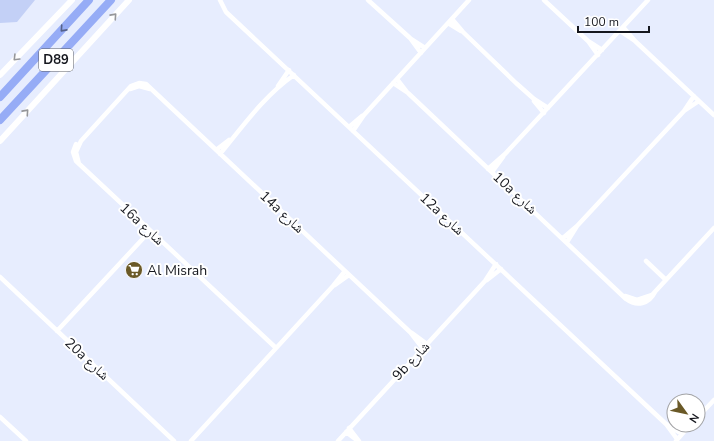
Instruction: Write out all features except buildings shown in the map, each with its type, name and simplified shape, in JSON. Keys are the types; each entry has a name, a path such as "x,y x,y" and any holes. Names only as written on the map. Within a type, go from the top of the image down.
{"highway":[{"name":"D89","path":"0,97 89,0"},
{"name":"D89","path":"0,120 111,0"}],"street":[{"path":"0,75 72,0"},
{"path":"0,141 129,0"},
{"path":"368,0 410,38 425,48"},
{"path":"353,131 364,115 469,0"},
{"path":"544,0 588,41 602,50"},
{"path":"490,170 648,0"},
{"name":"12a شارع","path":"220,1 226,12 666,424"},
{"path":"452,19 463,32 534,99 548,108"},
{"path":"448,23 463,32"},
{"path":"621,29 714,115"},
{"path":"410,38 421,53"},
{"path":"588,41 598,55"},
{"path":"220,154 231,139 277,88 288,70"},
{"path":"277,88 294,76"},
{"name":"10a شارع","path":"395,81 622,294 636,302 655,292 666,280"},
{"name":"14a شارع","path":"74,152 81,141 128,91 139,85 148,85 410,332 427,344"},
{"path":"562,238 577,226 684,111 694,96"},
{"path":"534,99 544,113"},
{"path":"684,111 699,101"},
{"path":"349,127 364,115"},
{"path":"216,150 231,139"},
{"name":"16a شارع","path":"74,152 74,159 79,164 276,348"},
{"path":"567,242 577,226"},
{"path":"646,261 666,280 714,228"},
{"path":"57,331 150,231"},
{"name":"9b شارع","path":"338,441 485,281 496,264"},
{"name":"9b شارع","path":"485,281 501,269"},
{"path":"191,441 345,271"},
{"path":"333,286 349,275"},
{"name":"20a شارع","path":"0,277 174,441"},
{"name":"14a شارع","path":"410,332 423,349"},
{"path":"706,408 714,400"},
{"path":"0,417 26,441"},
{"path":"350,428 359,441"},
{"path":"346,432 359,441"},
{"path":"676,440 682,434"}],"shaded area":[{"path":"0,0 35,0 17,22 0,23"}],"place":[{"name":"Al Misrah","path":"134,270"}]}
